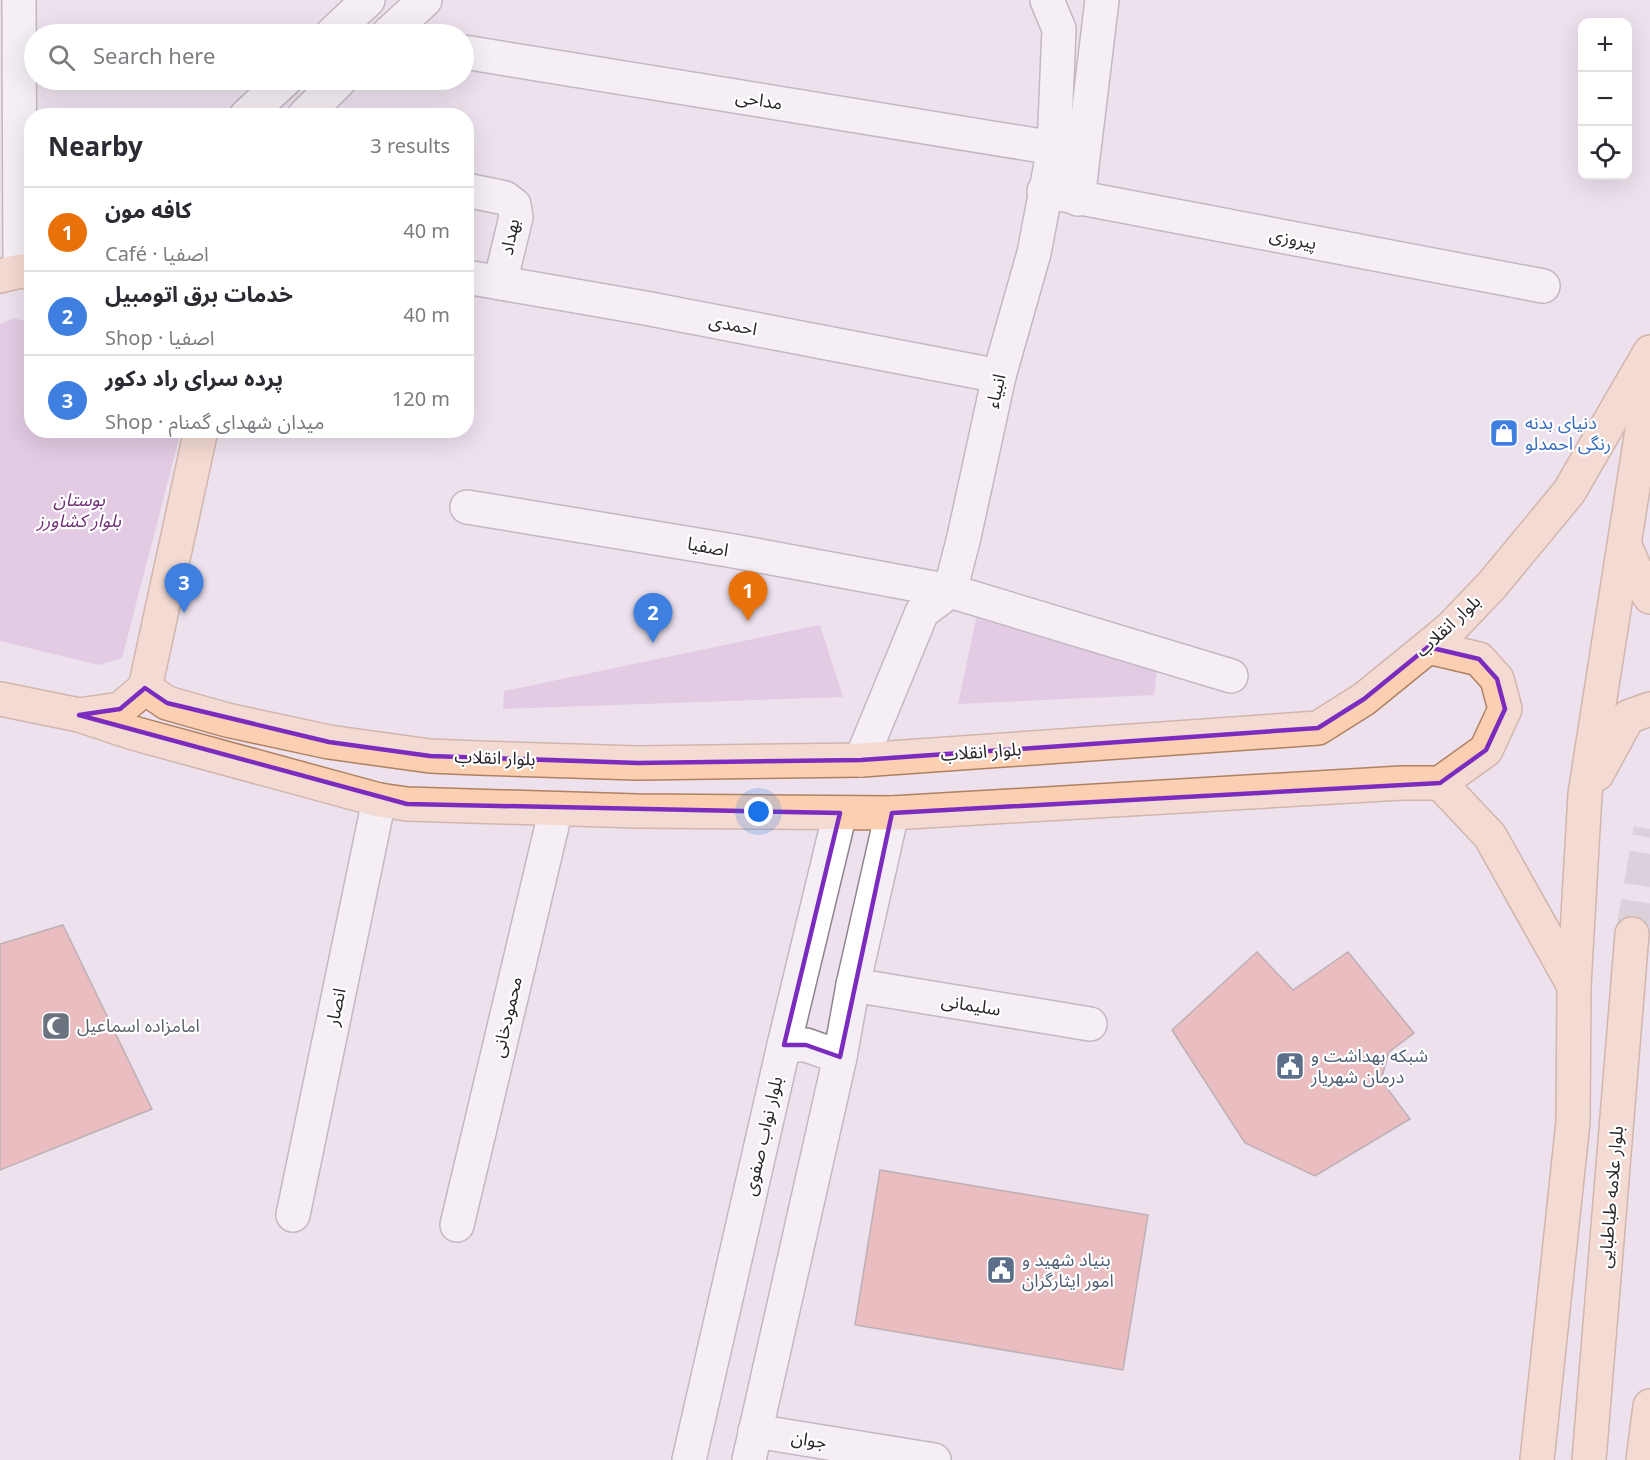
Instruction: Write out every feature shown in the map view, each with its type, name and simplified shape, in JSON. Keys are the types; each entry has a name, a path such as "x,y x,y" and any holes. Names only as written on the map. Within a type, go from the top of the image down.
{"main road":[{"name":"بلوار انقلاب","path":"145,688 167,703 227,720 329,742 430,756 638,764 861,760 1318,728 1364,699 1451,628 1492,585 1569,492 1650,352"},
{"path":"1537,1460 1573,1122 1574,986 1585,794 1625,546 1641,497 1650,379"},
{"path":"79,716 120,709 145,688 199,438"},
{"path":"1625,546 1642,585 1650,597"},
{"path":"0,699 79,716 133,733 379,800 407,804 637,811 892,813 1402,783 1440,783 1486,750 1505,710 1497,679 1479,659 1428,646"},
{"path":"1585,794 1628,717 1650,709"},
{"path":"1440,783 1490,836 1574,986"},
{"name":"بلوار علامه طباطبایی","path":"1589,1460 1632,934"},
{"path":"1643,1460 1650,1406"}],"street":[{"path":"17,273 19,0"},
{"path":"343,24 368,0"},
{"path":"399,24 425,0"},
{"name":"انبیاء","path":"950,591 999,376 1034,253 1054,148 1059,29 1047,0"},
{"path":"1078,199 1102,0"},
{"name":"مداحی","path":"474,54 1054,148"},
{"path":"255,108 274,90"},
{"path":"312,108 330,90"},
{"name":"پیروزی","path":"1044,191 1543,286"},
{"name":"بهداد","path":"474,192 505,198 514,205 516,217 500,283"},
{"path":"0,242 17,273"},
{"name":"احمدی","path":"474,278 645,308 999,376"},
{"name":"اصفیا","path":"467,507 728,550 950,591 1231,676"},
{"path":"861,760 922,612 950,591"},
{"name":"انصار","path":"292,1215 379,800"},
{"name":"محمودخانی","path":"457,1225 556,809"},
{"name":"بلوار نواب صفوی","path":"688,1460 840,813"},
{"path":"752,1445 840,1057 853,985 892,813"},
{"name":"سلیمانی","path":"853,985 1090,1024"},
{"path":"784,1045 806,1045 840,1057"},
{"name":"جوان","path":"752,1445 934,1460"}],"highlighted area":[{"path":"1428,647 1479,659 1497,679 1505,709 1486,750 1440,783 892,813 840,1057 806,1045 784,1045 840,813 407,804 79,715 120,709 145,688 167,703 329,742 430,756 638,763 861,760 1318,728 1364,699"}],"green space":[{"name":"بوستان بلوار کشاورز","path":"14,318 24,321 24,438 179,438 122,658 99,665 0,641 0,324"},
{"path":"977,614 1158,662 1154,695 958,704"},
{"path":"820,625 843,697 503,709 504,691"}],"building":[{"name":"امامزاده اسماعیل","path":"63,925 152,1109 0,1170 0,944"},
{"name":"شبکه بهداشت و درمان شهریار","path":"1257,952 1293,990 1348,952 1414,1033 1389,1052 1381,1080 1410,1119 1315,1176 1245,1143 1172,1030"},
{"name":"بنیاد شهید و امور ایثارگران","path":"880,1170 1148,1215 1123,1370 855,1325"}],"tunnel":[{"path":"1632,934 1650,829"}],"place":[{"name":"دنیای بدنه رنگی احمدلو","path":"1504,433"},
{"name":"پرده سرای راد دکور","path":"184,613"},
{"name":"کافه مون","path":"748,621"},
{"name":"خدمات برق اتومبیل","path":"653,643"},
{"name":"امامزاده اسماعیل","path":"56,1026"},
{"name":"شبکه بهداشت و درمان شهریار","path":"1290,1066"},
{"name":"بنیاد شهید و امور ایثارگران","path":"1001,1270"}]}
